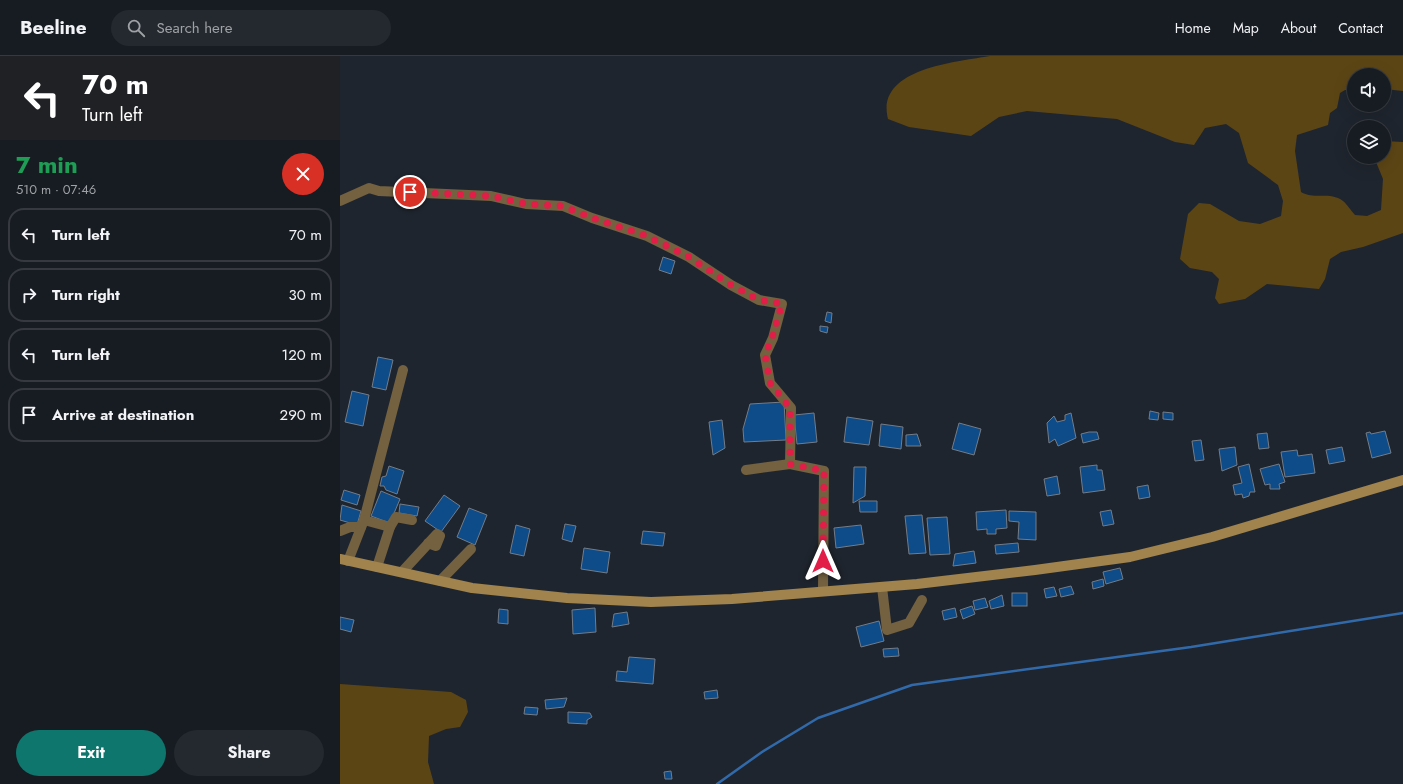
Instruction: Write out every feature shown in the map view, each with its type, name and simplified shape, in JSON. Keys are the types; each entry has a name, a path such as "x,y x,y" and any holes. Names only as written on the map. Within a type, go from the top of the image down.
{"street":[{"path":"340,201 369,188 379,191 491,196 526,204 563,206 592,218 647,236 689,257 731,285 759,300 782,304 772,338 765,355 770,383 790,408 790,464"},
{"path":"403,370 362,523 344,560 472,588 567,598 651,602 732,599 882,586 1036,570 1130,557 1212,537 1403,480"},
{"path":"746,470 790,464 824,471 823,591"},
{"path":"377,567 390,528 396,517 412,520"},
{"path":"340,531 362,523 390,528"},
{"path":"402,572 428,543"},
{"path":"440,581 471,549"},
{"path":"882,586 887,630 909,623 922,600"}],"shaded area":[{"path":"990,56 1403,56 1403,91 1391,90 1391,68 1347,68 1347,90 1340,93 1337,108 1330,113 1328,125 1297,135 1295,151 1301,192 1311,195 1333,196 1344,202 1355,215 1367,216 1381,210 1383,179 1377,164 1391,164 1391,141 1403,142 1403,233 1363,247 1341,252 1330,259 1325,279 1319,289 1267,284 1245,299 1219,304 1215,298 1219,279 1212,272 1190,268 1180,259 1188,214 1199,203 1210,204 1239,221 1260,224 1281,216 1283,201 1278,185 1248,163 1239,133 1226,124 1205,128 1194,145 1175,142 1117,119 1027,111 999,117 971,136 909,127 888,119 887,102 894,88 906,78 940,65"},
{"path":"340,684 451,692 466,700 468,712 460,727 446,729 429,736 428,762 434,784 340,784"}],"building":[{"path":"663,257 675,261 671,274 659,270"},
{"path":"827,312 832,313 831,323 825,321"},
{"path":"820,326 828,327 827,333 820,331"},
{"path":"378,357 393,360 386,390 372,387"},
{"path":"352,391 369,395 363,426 345,422"},
{"path":"784,402 786,440 744,442 743,429 750,404"},
{"path":"1150,411 1159,413 1158,420 1149,419"},
{"path":"1163,412 1173,413 1173,420 1163,419"},
{"path":"814,413 817,442 797,444 794,415"},
{"path":"1071,413 1076,438 1058,446 1055,439 1049,443 1047,423 1054,416 1057,422 1065,420 1065,415"},
{"path":"847,417 873,421 869,445 844,442"},
{"path":"722,420 725,448 713,455 709,422"},
{"path":"959,423 981,429 974,455 952,449"},
{"path":"881,424 903,427 901,449 879,446"},
{"path":"1385,431 1391,453 1372,458 1366,433 1370,432 1371,434"},
{"path":"1097,432 1099,439 1083,443 1081,434"},
{"path":"1267,433 1269,448 1259,449 1257,434"},
{"path":"917,434 921,446 906,446 906,435"},
{"path":"1201,440 1204,460 1195,461 1192,441"},
{"path":"1235,447 1237,465 1222,471 1219,449"},
{"path":"1342,447 1345,461 1329,464 1326,450"},
{"path":"1297,450 1298,456 1312,454 1315,473 1285,477 1281,452"},
{"path":"1249,464 1255,492 1250,492 1249,496 1243,498 1242,494 1235,495 1233,485 1242,483 1238,467"},
{"path":"1279,464 1285,482 1279,484 1280,489 1270,489 1270,484 1265,485 1260,469"},
{"path":"1097,465 1097,470 1102,470 1105,490 1083,493 1080,467"},
{"path":"389,466 404,471 397,494 386,490 384,486 380,486 382,477 386,476"},
{"path":"854,467 866,467 865,496 853,503"},
{"path":"1057,476 1060,494 1047,496 1044,479"},
{"path":"1148,485 1150,497 1139,499 1137,487"},
{"path":"344,490 360,495 357,505 341,500"},
{"path":"381,491 400,499 390,523 371,516"},
{"path":"444,495 460,506 441,532 425,521"},
{"path":"859,501 877,501 877,512 860,512"},
{"path":"400,504 419,507 417,516 399,513"},
{"path":"342,505 361,511 357,525 340,520"},
{"path":"469,508 487,515 475,545 457,537"},
{"path":"1006,510 1007,528 996,529 996,534 987,534 987,529 977,530 976,512"},
{"path":"1111,510 1114,524 1103,526 1100,512"},
{"path":"1009,511 1036,512 1036,540 1018,539 1019,522 1009,521"},
{"path":"922,515 926,553 909,554 905,516"},
{"path":"947,517 950,554 930,555 927,518"},
{"path":"565,524 576,526 572,542 562,539"},
{"path":"516,525 530,529 524,556 510,553"},
{"path":"861,525 864,544 836,548 834,528"},
{"path":"643,531 665,533 663,546 641,544"},
{"path":"1018,543 1019,552 996,554 995,545"},
{"path":"584,548 610,552 607,573 581,569"},
{"path":"974,551 976,563 953,566 955,554"},
{"path":"1120,568 1123,579 1106,584 1103,572"},
{"path":"1103,579 1104,586 1093,589 1092,582"},
{"path":"1071,586 1074,594 1061,597 1059,589"},
{"path":"1054,587 1057,596 1046,598 1044,589"},
{"path":"1012,593 1027,593 1027,606 1012,606"},
{"path":"1002,595 1004,606 991,609 989,601"},
{"path":"985,598 988,607 975,610 973,601"},
{"path":"972,606 975,614 963,619 960,610"},
{"path":"595,608 596,632 573,634 572,610"},
{"path":"955,608 957,617 944,620 942,611"},
{"path":"499,609 508,610 508,624 498,623"},
{"path":"627,612 629,624 612,627 614,614"},
{"path":"340,617 354,620 351,632 340,629"},
{"path":"879,621 884,641 861,647 856,627"},
{"path":"898,648 899,656 884,657 883,649"},
{"path":"629,657 655,659 653,684 616,681 617,671 627,672"},
{"path":"717,690 718,698 705,699 704,692"},
{"path":"567,698 564,707 546,709 545,700"},
{"path":"525,707 538,708 537,715 524,714"},
{"path":"568,712 590,713 592,717 587,720 587,724 568,723"},
{"path":"671,771 672,779 665,779 664,772"}],"waterway":[{"path":"717,784 762,752 818,718 912,685 1191,647 1403,613"}],"route":[{"path":"410,192 491,196 526,204 563,206 592,218 647,236 689,257 731,285 759,300 782,304 772,338 765,355 770,383 790,408 790,464 824,471 823,561"}]}
